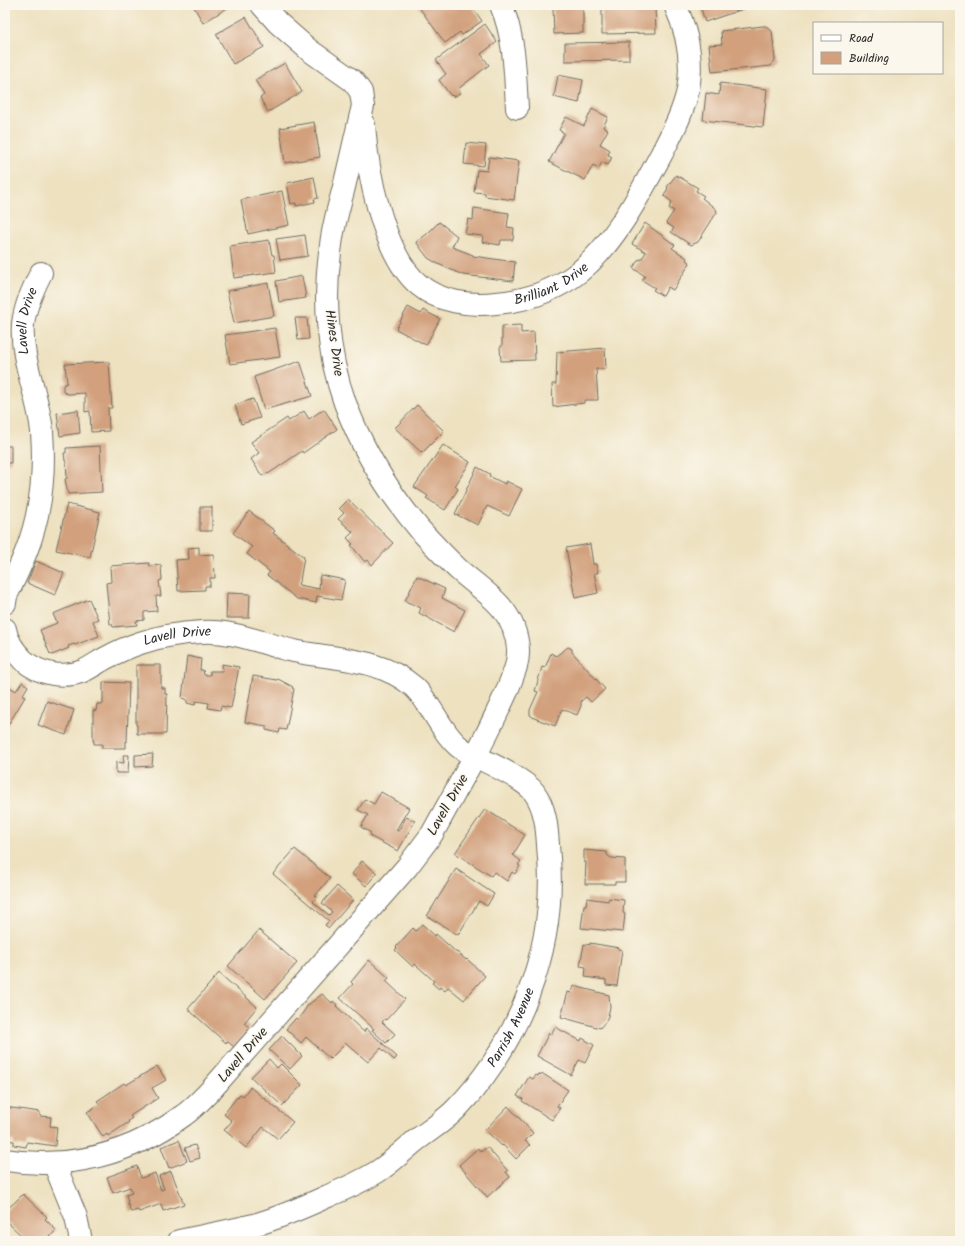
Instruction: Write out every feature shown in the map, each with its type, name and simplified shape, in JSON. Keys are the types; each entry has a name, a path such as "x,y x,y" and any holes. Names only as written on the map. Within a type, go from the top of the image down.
{"street":[{"name":"Hines Drive","path":"262,5 278,23 309,50 353,80 361,92 363,106 331,245 327,293 328,324 334,364 345,402 362,443 389,488 422,531 459,570 494,599 504,610 514,629 518,650 516,669 493,724 475,756"},
{"path":"501,5 505,15 514,54 517,108"},
{"name":"Brilliant Drive","path":"363,106 365,147 374,193 389,238 404,269 419,284 435,295 458,302 487,304 514,302 541,294 576,273 592,261 612,238 647,182 679,119 688,90 690,62 686,35 675,5"},
{"name":"Lavell Drive","path":"5,603 6,596 28,545 38,512 42,474 42,431 35,394 24,352 23,324 29,297 41,273"},
{"name":"Lavell Drive","path":"5,629 6,635 16,652 29,665 46,673 64,675 82,671 108,656 140,643 173,634 204,632 239,635 294,651 369,663 391,672 414,687 431,707 444,732 458,747 475,756 432,834 407,867 211,1090 185,1115 145,1139 122,1149 87,1159 54,1163 5,1160"},
{"name":"Parrish Avenue","path":"179,1241 255,1224 292,1212 378,1172 456,1109 486,1073 511,1033 528,995 540,956 547,916 550,874 547,828 541,804 533,790 520,780 475,756"},
{"path":"54,1163 76,1217 81,1241"}],"building":[{"path":"193,5 232,5 203,23"},
{"path":"471,5 482,21 462,35 460,32 445,43 418,6"},
{"path":"602,5 655,5 656,33 602,34"},
{"path":"700,5 755,5 705,22"},
{"path":"583,6 583,33 554,34 553,7"},
{"path":"246,17 264,47 233,64 216,34"},
{"path":"485,24 497,42 481,54 489,65 458,89 460,93 454,97 452,95 451,96 439,80 446,74 436,60"},
{"path":"766,26 772,31 775,60 771,66 712,72 709,45 722,44 721,31"},
{"path":"629,42 629,60 565,61 565,43"},
{"path":"285,63 302,92 268,112 260,98 264,95 255,80"},
{"path":"558,75 583,80 579,103 554,97"},
{"path":"720,83 767,89 763,127 703,120 706,93 719,95"},
{"path":"592,109 608,117 603,127 608,130 600,144 610,150 608,155 612,157 608,165 602,162 599,168 593,165 585,180 549,162 564,133 559,130 566,117 584,126"},
{"path":"314,122 320,157 285,163 280,128"},
{"path":"466,143 486,145 484,166 464,164"},
{"path":"489,157 519,161 514,200 485,196 485,193 474,192 477,170 487,171"},
{"path":"676,175 698,188 696,191 704,196 702,198 716,209 717,212 698,242 691,245 671,232 674,228 666,223 674,211 669,208 672,202 664,196 668,188 667,187"},
{"path":"314,177 318,198 314,199 315,202 296,206 296,203 291,204 287,183"},
{"path":"282,191 289,225 248,234 241,200"},
{"path":"474,208 509,213 507,227 514,228 513,240 501,240 500,245 482,242 483,236 465,234 468,219 473,220"},
{"path":"439,222 457,236 452,247 473,256 515,262 513,281 463,275 428,258 416,242"},
{"path":"645,223 675,245 672,248 687,258 686,260 690,263 673,290 668,287 663,296 653,290 655,288 642,280 645,276 633,268 646,252 632,244"},
{"path":"305,235 308,256 280,260 276,239"},
{"path":"269,240 272,255 274,255 276,272 234,278 230,246"},
{"path":"302,276 306,298 279,302 276,281"},
{"path":"268,283 274,316 234,323 227,291"},
{"path":"408,307 421,314 423,310 440,319 426,345 396,329"},
{"path":"295,318 307,318 309,339 298,340"},
{"path":"521,325 521,333 534,332 535,360 501,361 500,347 502,346 502,326"},
{"path":"275,328 280,357 230,364 225,335"},
{"path":"605,348 606,369 596,369 598,400 584,400 584,403 553,407 552,384 556,384 557,352"},
{"path":"300,361 312,396 264,410 254,377"},
{"path":"109,362 112,408 108,408 109,431 91,432 90,411 85,412 85,393 68,394 63,392 63,385 67,383 65,364"},
{"path":"253,399 260,418 241,424 235,405"},
{"path":"417,405 444,431 422,453 395,428"},
{"path":"324,409 337,429 303,453 302,451 268,474 267,473 262,476 251,459 259,453 251,442 287,418 289,421 304,411 309,419"},
{"path":"78,410 80,433 60,436 57,413"},
{"path":"443,445 470,462 455,486 458,489 445,510 426,498 428,496 414,487"},
{"path":"5,446 11,446 11,463 5,463"},
{"path":"100,446 102,492 68,494 65,479 67,478 64,453 66,453 66,448"},
{"path":"477,467 490,474 489,476 505,484 506,481 522,489 509,516 487,506 478,525 455,514"},
{"path":"348,499 393,543 372,565 368,560 365,562 351,545 353,544 347,538 353,532 338,519 344,513 339,508"},
{"path":"67,504 100,512 90,557 56,550"},
{"path":"200,507 212,507 212,531 200,531"},
{"path":"249,511 275,531 273,533 304,557 300,581 298,583 299,585 319,589 320,575 345,580 341,600 317,596 316,603 297,599 267,575 270,572 247,554 252,547 233,533"},
{"path":"590,544 593,564 596,564 598,573 594,573 598,593 575,598 566,548"},
{"path":"199,547 199,555 214,554 215,578 210,578 210,586 205,586 205,590 178,591 176,560 189,559 188,548"},
{"path":"36,561 64,573 55,595 27,583"},
{"path":"149,563 150,566 161,565 162,580 159,581 161,596 156,596 157,611 144,612 144,620 136,621 137,625 113,627 112,624 110,624 106,583 111,582 110,566"},
{"path":"417,576 445,589 442,598 465,610 454,632 419,613 421,608 405,601"},
{"path":"227,593 250,594 249,618 226,618"},
{"path":"89,599 98,619 93,621 99,636 68,646 69,648 52,655 51,653 50,654 40,630 57,623 53,614"},
{"path":"568,647 572,649 572,652 605,689 591,702 586,697 581,701 581,706 577,715 562,709 555,726 534,718 530,715 530,710 538,692 535,691 542,667 545,668 551,653 556,656"},
{"path":"187,656 201,659 200,670 203,670 204,675 210,675 210,671 223,671 222,664 239,667 231,708 221,706 220,710 208,708 209,703 196,701 195,705 187,703 187,700 182,698"},
{"path":"136,665 161,665 161,688 165,688 165,694 167,694 166,734 137,734"},
{"path":"253,676 278,679 293,687 292,688 294,689 286,730 280,729 279,733 266,730 266,726 245,722"},
{"path":"22,682 28,686 22,696 25,697 5,730 5,684 16,691"},
{"path":"103,682 129,683 126,748 102,748 102,744 94,744 93,710 96,711 97,704 103,704"},
{"path":"47,701 74,710 66,735 38,725"},
{"path":"153,754 152,766 135,767 135,755"},
{"path":"123,755 129,755 128,773 116,773 116,762 124,763"},
{"path":"381,792 409,808 396,830 398,831 406,817 415,821 398,851 373,838 370,836 371,833 361,827 368,815 358,810 365,799 374,804"},
{"path":"485,809 525,835 513,855 521,861 518,865 520,866 515,874 512,872 507,881 494,872 491,876 455,853"},
{"path":"295,849 330,878 315,896 317,897 313,902 329,915 332,912 322,903 337,886 353,900 329,928 325,925 329,921 273,874"},
{"path":"584,850 607,852 607,855 611,858 625,859 625,882 615,882 615,884 585,884 586,862 584,862"},
{"path":"362,861 377,873 366,886 352,874"},
{"path":"456,869 494,894 487,906 479,901 458,935 427,916"},
{"path":"587,898 608,901 609,898 624,900 623,913 625,914 623,932 581,928 584,905 586,905"},
{"path":"422,924 435,936 436,934 457,953 466,960 467,959 485,976 464,1000 448,987 445,991 440,987 439,989 432,983 434,981 415,964 413,967 395,950 413,928 416,931"},
{"path":"259,930 297,963 265,999 228,966"},
{"path":"590,943 619,948 618,949 622,950 617,986 606,985 606,980 585,977 586,967 580,966 584,944 590,945"},
{"path":"369,960 389,978 386,981 405,999 386,1020 385,1019 382,1022 395,1034 386,1043 372,1030 374,1029 340,998 353,984 351,982"},
{"path":"219,973 257,1007 244,1023 250,1028 234,1047 227,1041 226,1043 188,1009"},
{"path":"574,986 609,995 610,1007 608,1016 600,1028 561,1017 568,992 571,993"},
{"path":"322,994 332,1003 333,1001 337,1005 336,1006 364,1032 366,1028 397,1057 394,1060 381,1048 368,1062 346,1043 330,1059 306,1037 301,1043 286,1029 296,1018 298,1020 308,1005"},
{"path":"555,1027 581,1041 582,1038 594,1045 585,1063 579,1060 571,1075 537,1056 549,1033 551,1034"},
{"path":"282,1036 302,1056 290,1069 269,1050"},
{"path":"269,1059 277,1068 281,1064 302,1085 282,1106 251,1077"},
{"path":"157,1066 166,1080 152,1088 158,1098 130,1116 132,1118 128,1121 129,1122 108,1136 107,1134 103,1137 87,1112 100,1104 97,1101 124,1083 126,1085"},
{"path":"539,1074 543,1074 568,1090 557,1106 560,1108 552,1120 522,1101 523,1099 517,1096 529,1077 533,1079"},
{"path":"250,1087 293,1122 278,1139 263,1127 246,1148 224,1130 232,1121 224,1114 237,1097 238,1098 240,1094 243,1096"},
{"path":"508,1106 533,1133 525,1141 530,1145 516,1159 503,1145 502,1146 485,1130"},
{"path":"5,1107 40,1112 40,1116 51,1117 50,1126 57,1127 55,1146 27,1142 26,1147 14,1145 14,1141 5,1140"},
{"path":"179,1140 187,1161 169,1168 161,1147"},
{"path":"195,1145 200,1158 190,1161 185,1148"},
{"path":"487,1147 508,1171 506,1172 510,1177 487,1197 459,1165 478,1148 481,1152"},
{"path":"137,1166 141,1178 155,1173 161,1190 164,1189 159,1176 171,1171 184,1204 163,1211 161,1204 139,1212 138,1210 131,1212 126,1195 132,1193 130,1187 113,1193 107,1177"},
{"path":"23,1194 47,1217 45,1219 56,1230 50,1237 55,1241 24,1241 25,1239 5,1220 5,1213 9,1207"}]}
